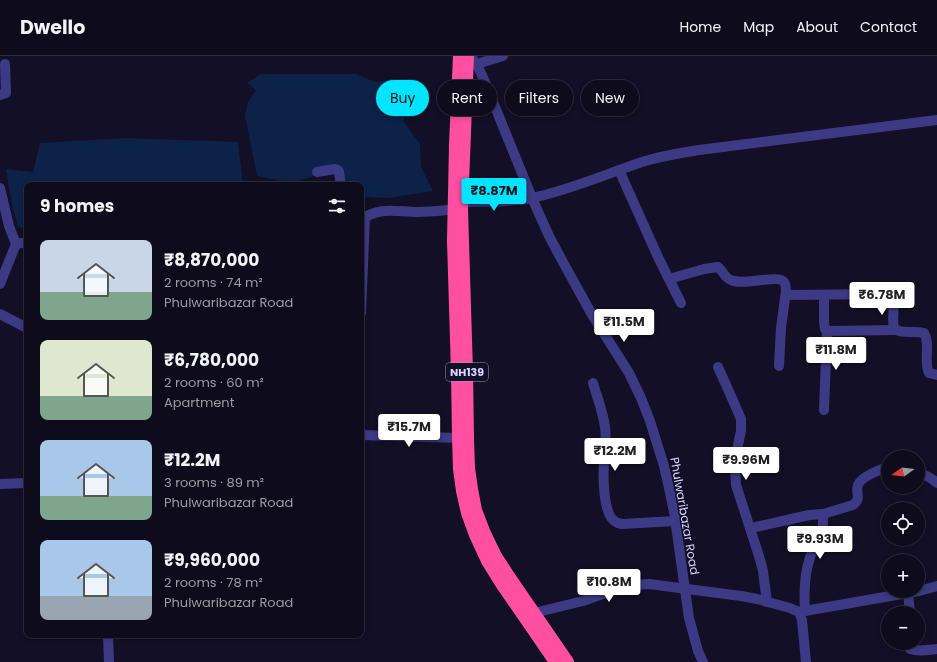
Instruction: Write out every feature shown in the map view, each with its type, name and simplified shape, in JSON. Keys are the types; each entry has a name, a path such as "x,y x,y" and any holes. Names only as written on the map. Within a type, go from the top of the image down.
{"highway":[{"name":"NH139","path":"459,56 456,119 460,309 457,372 459,469 462,491 467,513 487,561 502,585 548,643 568,662"},
{"name":"NH139","path":"457,206 472,59"},
{"name":"NH139","path":"460,309 467,372 469,468 476,510 496,556 534,613 555,662"}],"street":[{"path":"472,59 503,56"},
{"name":"Phulwaribazar Road","path":"472,59 532,198 564,264 591,313 629,373 650,421 669,488 689,618 698,651 704,662"},
{"path":"0,95 6,93 5,64"},
{"path":"364,217 373,212 381,211 418,212 494,201 532,198 663,157 699,150 937,120"},
{"path":"317,172 338,170 341,182"},
{"path":"619,170 658,257 681,303"},
{"path":"0,188 9,226 16,244 0,284"},
{"path":"16,244 24,243"},
{"path":"669,279 704,269 718,267 726,277 737,282 751,282 770,279 782,280 785,282 786,295 781,328 779,366"},
{"path":"786,295 885,294 890,296 893,300 893,325 896,330"},
{"path":"824,295 824,322 825,329 827,331 824,410"},
{"path":"0,314 24,326"},
{"path":"827,331 896,330 924,333 926,339 928,370 930,373 937,375"},
{"path":"718,367 741,419 735,479 738,493 763,571 767,602"},
{"path":"593,383 605,426 606,443 604,477 605,494 609,514 616,523 622,524 675,521"},
{"path":"364,435 458,438"},
{"path":"750,528 805,516 823,514 853,505 858,499 859,483 881,470"},
{"path":"925,475 937,483"},
{"path":"0,484 24,483"},
{"path":"806,662 802,620 805,581 809,560 813,550 821,538 823,531 823,514"},
{"path":"534,613 592,598 612,590 633,585 650,584 741,596 802,611 881,598"},
{"path":"925,589 937,586"},
{"path":"108,638 109,662"},
{"path":"925,650 937,649"}],"water":[{"path":"261,74 356,74 376,82 376,116 404,116 404,122 420,144 421,167 433,191 390,198 364,197 364,182 341,182 339,172 323,173 295,182 287,182 257,176 245,115 248,102 256,90 247,83"},
{"path":"126,138 238,142 243,182 24,182 24,227 19,228 12,206 6,169 33,172 40,143"}]}
